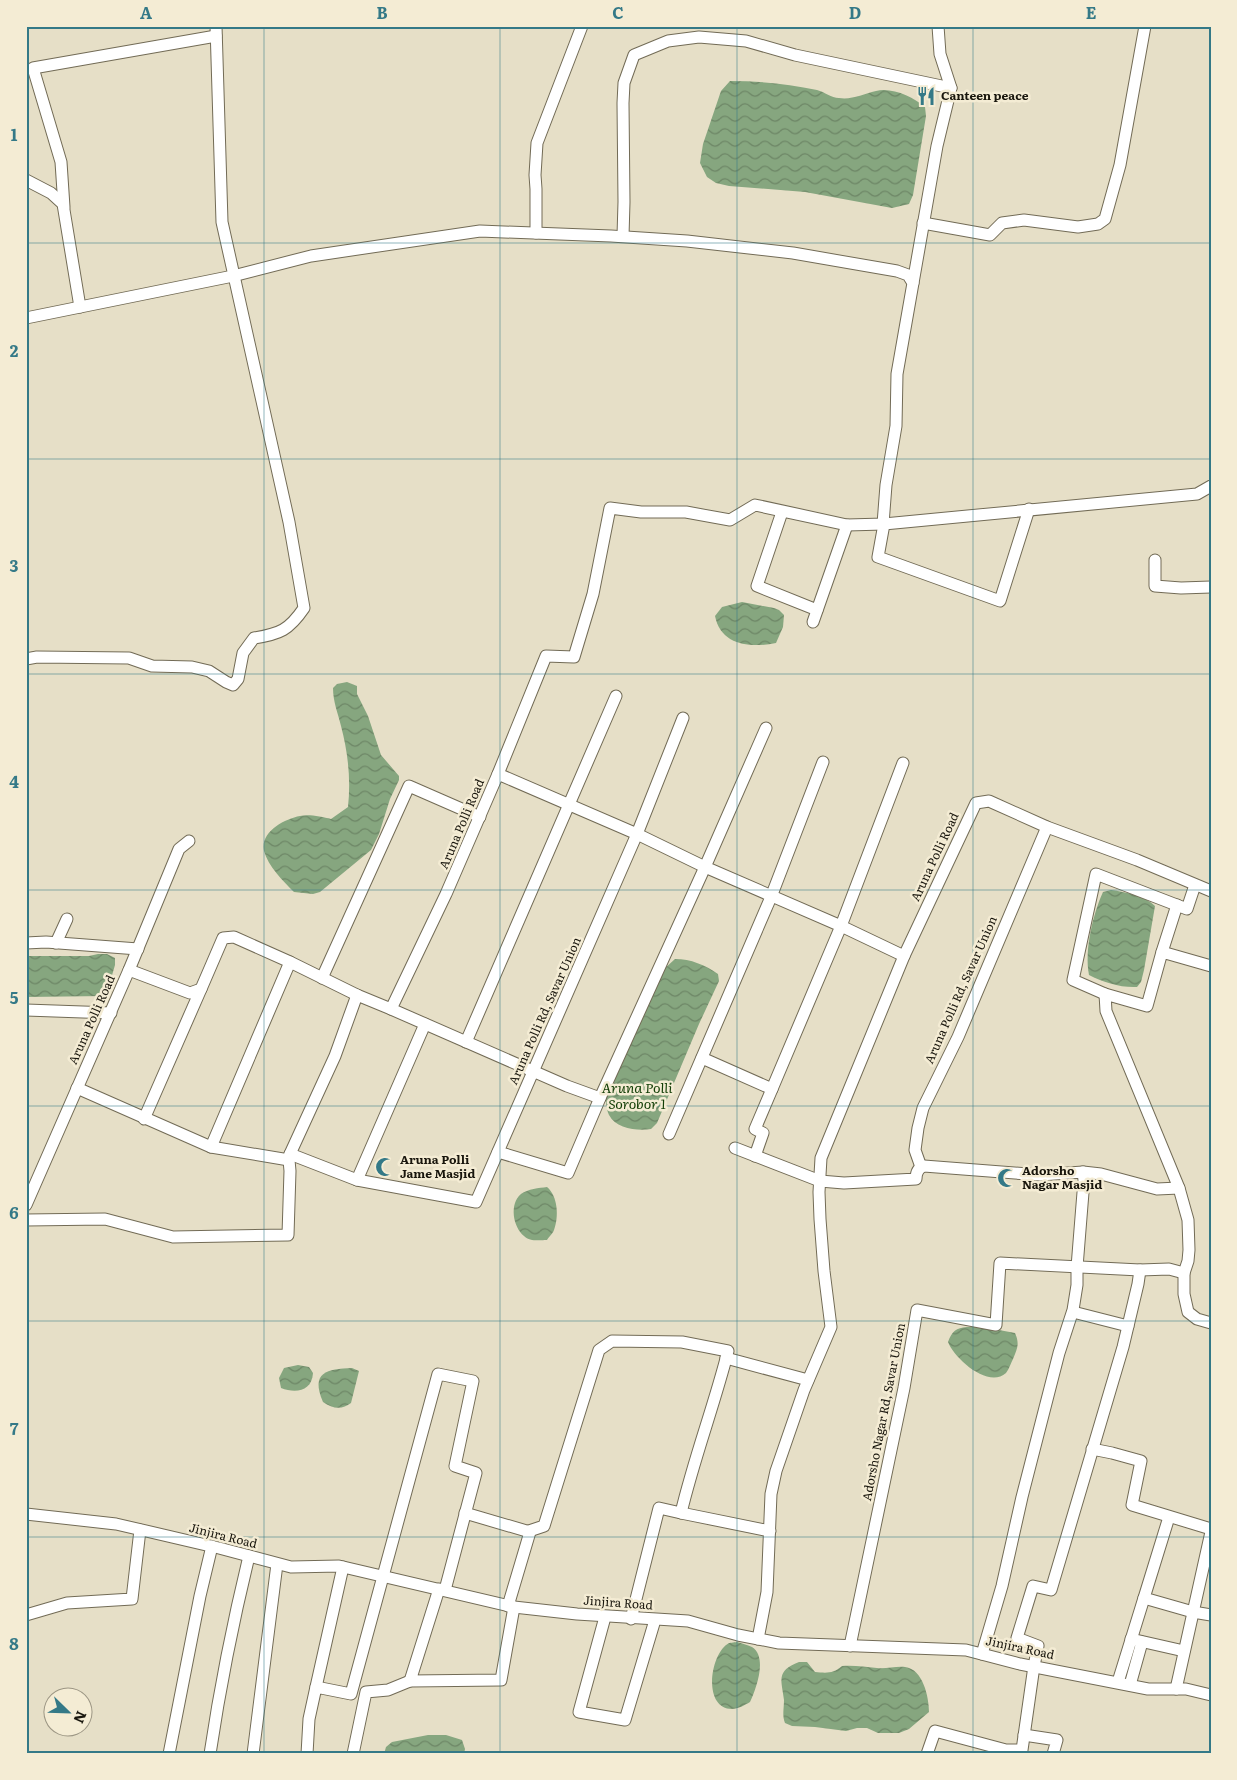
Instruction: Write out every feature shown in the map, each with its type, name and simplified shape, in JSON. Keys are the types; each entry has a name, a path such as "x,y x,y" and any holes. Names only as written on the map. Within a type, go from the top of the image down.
{"street":[{"path":"536,233 535,175 537,143 582,26"},
{"path":"938,26 940,54 951,88 937,146 897,374 896,426 886,484 878,557 1000,601 1030,509"},
{"path":"923,223 990,235 1002,223 1024,220 1078,226 1098,224 1104,218 1120,166 1145,26"},
{"path":"26,659 37,657 129,658 152,666 192,667 209,671 234,685 238,679 243,654 254,638 276,634 288,628 304,608 288,522 222,222 216,31 33,68 61,162 64,207 80,307"},
{"path":"623,236 622,102 624,83 634,55 668,41 699,37 746,41 795,55 951,88"},
{"path":"26,180 51,193 64,204 64,207"},
{"path":"26,318 234,276 311,256 480,231 623,236 793,253 897,271 908,275 913,283"},
{"path":"498,774 546,656 574,657 593,594 610,508 641,512 686,512 730,520 755,505 847,525 883,524 1197,494 1211,486"},
{"path":"782,512 757,586 817,610"},
{"path":"813,622 847,525"},
{"path":"1155,560 1155,586 1181,588 1211,587"},
{"path":"466,1042 616,696"},
{"name":"Aruna Polli Rd, Savar Union","path":"357,1180 476,1202 637,834 683,718"},
{"path":"498,1152 568,1173 766,728"},
{"path":"669,1134 771,897 823,762"},
{"path":"755,1156 763,1133 755,1129 841,926 903,763"},
{"name":"Aruna Polli Road","path":"391,1009 442,903 498,774 637,834 705,867 841,926 904,956 976,803 989,801 1046,827 1137,860 1211,891"},
{"path":"322,978 409,786 480,818"},
{"name":"Aruna Polli Rd, Savar Union","path":"921,1167 915,1150 923,1108 958,1037 1046,827"},
{"path":"130,970 179,849 189,841"},
{"path":"1177,905 1147,1006 1105,994 1074,980 1096,874 1177,905 1187,909 1195,885"},
{"path":"56,943 67,919"},
{"path":"144,1119 224,938 234,937 357,995 567,1086 600,1098"},
{"path":"26,942 138,949"},
{"path":"1162,952 1211,966"},
{"path":"758,1639 767,1592 771,1494 776,1471 808,1380 831,1327 820,1219 821,1158 904,956"},
{"path":"211,1147 290,962"},
{"name":"Aruna Polli Road","path":"26,1205 130,970 190,993 201,989"},
{"path":"1105,994 1106,1011 1178,1188 1188,1220 1188,1261 1184,1273 1184,1294 1188,1312 1197,1319 1211,1323"},
{"path":"26,1220 105,1219 173,1237 288,1235 289,1158 335,1056 357,995"},
{"path":"26,1010 111,1013"},
{"path":"77,1088 211,1147 289,1158 357,1180 425,1024"},
{"path":"702,1058 772,1089"},
{"path":"735,1148 820,1181 844,1183 916,1180 916,1174 921,1167 933,1166 1040,1175 1083,1172 1101,1174 1157,1188 1178,1188"},
{"path":"982,1654 1002,1586 1024,1488 1059,1353 1073,1312 1082,1217 1083,1172"},
{"name":"Adorsho Nagar Rd, Savar Union","path":"850,1646 904,1388 917,1310 996,1325 1000,1263 1140,1270 1170,1269 1184,1273"},
{"path":"926,1754 935,1731 1006,1750 1026,1752 1024,1735 1038,1646 1017,1638 1032,1586 1051,1590 1128,1326 1140,1270"},
{"path":"1073,1312 1128,1326"},
{"path":"465,1513 529,1531 544,1526 599,1350 612,1341 682,1342 728,1351 720,1383 688,1480 681,1513"},
{"path":"726,1358 808,1380"},
{"path":"316,1687 351,1694 438,1374 473,1381 455,1466 476,1474 442,1590 410,1681"},
{"path":"1092,1449 1141,1461 1132,1505 1211,1531 1176,1689"},
{"path":"631,1618 659,1508 770,1531"},
{"name":"Jinjira Road","path":"26,1514 116,1524 212,1546 291,1567 343,1567 511,1606 605,1617 688,1621 738,1635 779,1643 966,1650 1020,1664 1148,1689 1186,1689 1211,1694"},
{"path":"1124,1684 1137,1640 1144,1598 1169,1517"},
{"path":"26,1615 67,1603 132,1599 140,1530"},
{"path":"353,1754 366,1692 388,1690 410,1681 501,1680 511,1606 529,1531"},
{"path":"169,1754 200,1596 212,1546"},
{"path":"210,1754 231,1634 249,1556"},
{"path":"253,1754 277,1564"},
{"path":"307,1754 309,1719 343,1567"},
{"path":"1144,1598 1193,1612 1211,1615"},
{"path":"605,1617 579,1712 625,1720 655,1620"},
{"path":"1137,1640 1184,1651"},
{"path":"1024,1735 1057,1740 1053,1754"}],"water":[{"path":"730,81 796,86 817,90 833,97 844,98 889,90 908,96 920,103 925,107 926,116 913,195 909,204 892,208 805,192 729,186 716,183 707,177 700,163 703,144 721,91"},
{"path":"742,602 774,608 784,615 783,627 776,643 747,645 738,643 724,634 718,626 715,616 722,607"},
{"path":"347,682 357,686 357,694 368,716 381,755 399,776 399,780 371,850 320,892 313,894 294,892 276,873 269,862 264,851 264,844 269,832 287,820 307,815 331,819 348,807 349,776 347,756 333,693 333,688 337,684"},
{"path":"1111,890 1140,897 1155,906 1144,970 1141,982 1137,987 1112,984 1089,975 1088,955 1093,921 1103,892"},
{"path":"107,954 115,958 115,965 106,996 26,997 26,956 89,956"},
{"name":"Aruna Polli Sorobor 1","path":"675,959 692,961 708,968 718,974 719,981 657,1123 651,1129 628,1128 612,1120 607,1107 606,1095 664,969"},
{"path":"547,1187 551,1191 556,1207 557,1219 554,1230 547,1240 529,1239 520,1232 515,1221 514,1209 517,1198 524,1192"},
{"path":"983,1327 1015,1333 1017,1346 1006,1373 999,1377 981,1374 972,1370 951,1349 948,1342 951,1335 960,1328"},
{"path":"298,1365 309,1367 313,1373 310,1384 297,1391 281,1388 279,1378 284,1368"},
{"path":"352,1368 359,1371 351,1403 337,1408 323,1402 319,1392 319,1384 323,1374 328,1371"},
{"path":"737,1642 752,1647 757,1652 760,1665 757,1682 750,1702 739,1708 732,1709 722,1707 716,1700 712,1680 717,1658 722,1649 729,1643"},
{"path":"799,1662 807,1662 815,1672 823,1673 832,1672 842,1666 905,1667 911,1669 921,1678 924,1685 929,1712 909,1729 899,1733 878,1733 867,1728 846,1731 792,1726 785,1723 784,1720 782,1677 786,1669"},
{"path":"428,1735 446,1735 462,1740 465,1749 464,1754 384,1754 386,1747 392,1742"}],"place":[{"name":"Canteen peace","path":"926,96"},
{"name":"Aruna Polli Jame Masjid","path":"385,1167"},
{"name":"Adorsho Nagar Masjid","path":"1007,1178"}]}
